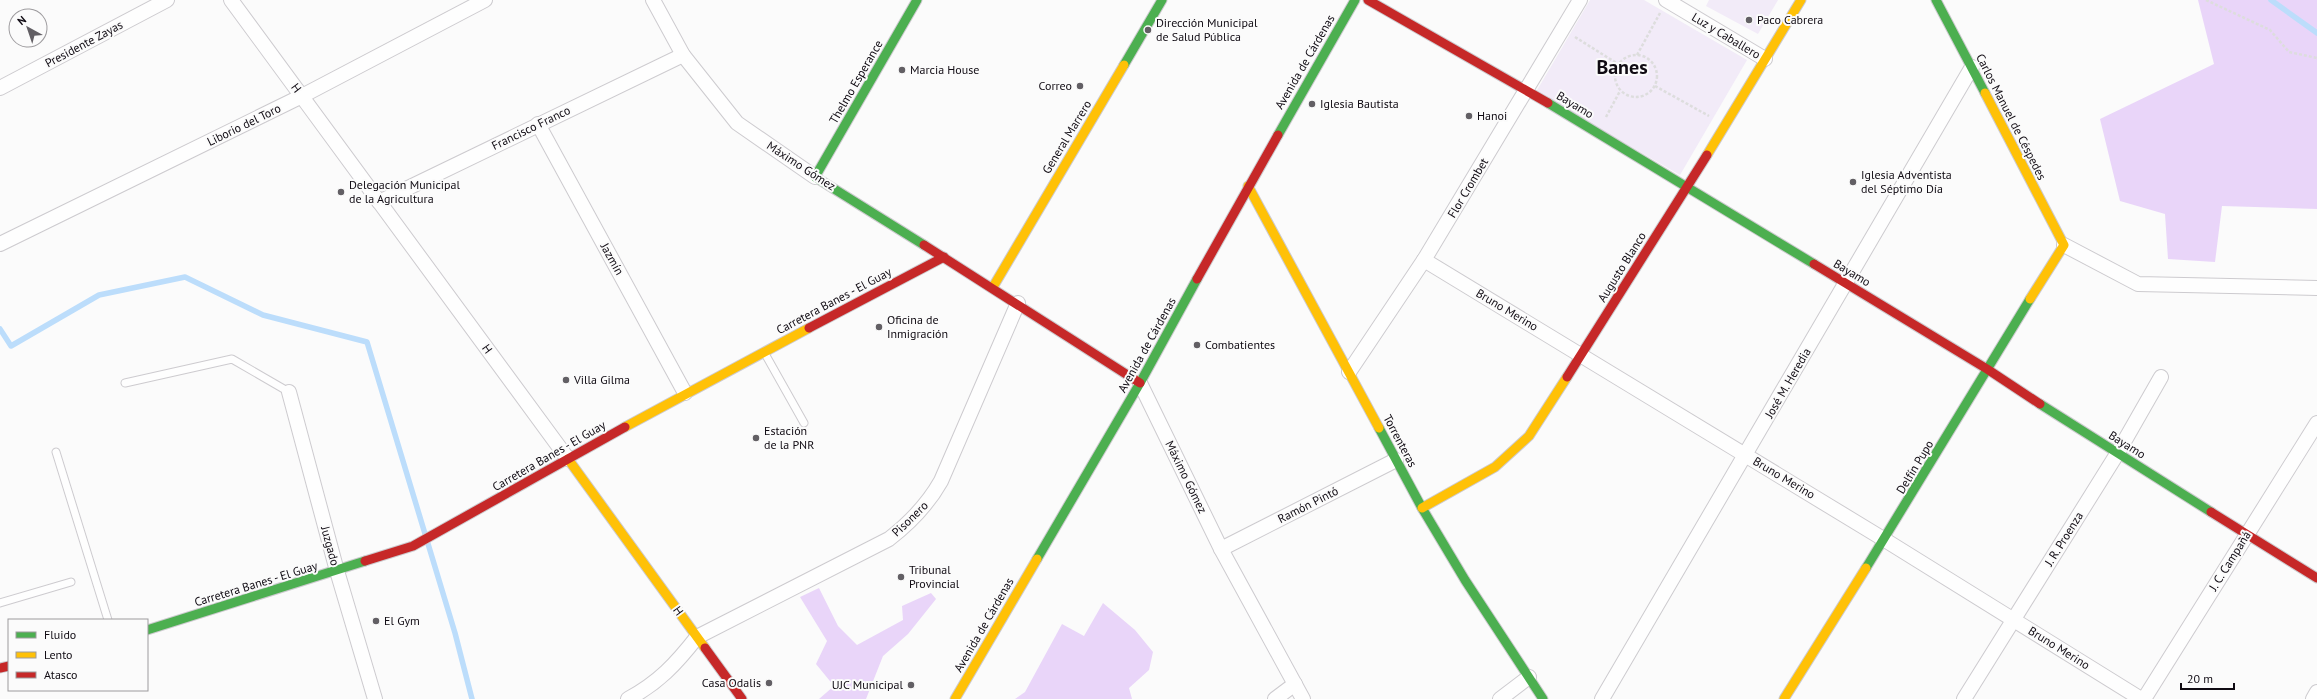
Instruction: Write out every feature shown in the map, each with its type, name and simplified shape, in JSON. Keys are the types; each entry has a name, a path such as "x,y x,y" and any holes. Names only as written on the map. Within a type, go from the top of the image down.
{"street":[{"name":"Presidente Zayas","path":"0,88 167,0"},
{"name":"H","path":"231,0 568,458 742,699"},
{"name":"Liborio del Toro","path":"0,244 302,96 485,0"},
{"name":"Máximo Gómez","path":"653,0 683,55 737,123 815,177 1018,303"},
{"name":"Thelmo Esperance","path":"815,177 917,0"},
{"name":"General Marrero","path":"993,287 1162,0"},
{"name":"Avenida de Cárdenas","path":"955,699 1140,383 1248,186 1355,0"},
{"name":"Bayamo","path":"1368,0 1527,90 1846,283 1987,369 2117,454 2317,578"},
{"name":"Flor Crombet","path":"1349,372 1424,260 1580,0"},
{"name":"Luz y Caballero","path":"1667,0 1765,59"},
{"name":"Augusto Blanco","path":"1422,508 1495,467 1529,436 1687,187 1801,0"},
{"name":"Carlos Manuel de Céspedes","path":"1936,0 2064,245"},
{"name":"Francisco Franco","path":"379,202 683,55"},
{"name":"José M. Heredia","path":"1602,699 1972,67"},
{"name":"Jazmín","path":"538,124 685,393"},
{"name":"Torrenteras","path":"1248,186 1422,508 1465,580 1543,699"},
{"path":"2064,245 2138,284 2317,288"},
{"name":"Delfín Pupo","path":"1784,699 1885,540 1987,369 2064,245"},
{"name":"Carretera Banes - El Guay","path":"148,630 413,546 449,528 568,458 685,393 944,257"},
{"name":"Bruno Merino","path":"1424,260 1885,540 2141,699"},
{"path":"1018,303 1140,383"},
{"name":"Pisonero","path":"697,637 889,539 916,516 931,498 942,481 1018,303"},
{"name":"J. R. Proenza","path":"1964,699 2117,454 2161,377"},
{"name":"Máximo Gómez","path":"1140,383 1221,549 1303,699"},
{"name":"Juzgado","path":"289,392 337,571 375,699"},
{"name":"J. C. Campañá","path":"2144,699 2317,423"},
{"name":"Ramón Pintó","path":"1221,549 1396,460"},
{"path":"628,699 652,686 684,654 697,637"},
{"path":"1500,699 1529,677"},
{"path":"1275,699 1294,684"},
{"path":"2313,699 2317,692"}],"lane":[{"path":"764,352 804,423"},
{"path":"125,384 232,359 289,392"},
{"path":"56,452 108,619"},
{"path":"0,603 71,582"}],"path":[{"path":"1637,55 1667,0"},
{"path":"2206,0 2270,30 2289,52 2317,58"},
{"path":"1562,30 1618,64"},
{"path":"1637,55 1648,59 1655,67 1657,77 1655,86 1651,92 1641,97 1631,97 1620,91 1615,78 1618,64 1629,56 1637,55"},
{"path":"1655,86 1725,125"},
{"path":"1597,133 1620,91"}],"shaded area":[{"path":"1590,0 1644,0 1747,60 1680,175 1536,92"},
{"name":"Paco Cabrera","path":"1709,0 1778,0 1758,34 1706,6"},
{"path":"2198,0 2317,0 2317,209 2222,206 2215,262 2168,259 2165,214 2120,201 2100,119 2214,64"},
{"path":"819,588 838,626 857,645 903,620 902,606 931,593 936,599 908,634 883,656 866,699 819,699 834,686 816,664 827,641 800,597"},
{"path":"1103,603 1135,630 1153,652 1149,670 1129,688 1132,699 1015,699 1025,692 1062,624 1084,636"}],"waterway":[{"path":"2271,0 2317,33"},
{"path":"0,329 11,346 99,295 185,277 263,315 367,342 455,633 472,699"}],"traffic: fast":[{"path":"917,0 815,177 924,245"},
{"path":"1124,65 1162,0"},
{"path":"1278,135 1355,0"},
{"path":"1936,0 1985,93"},
{"path":"1548,103 1814,264"},
{"path":"1037,559 1140,383 1197,279"},
{"path":"1866,568 2030,299"},
{"path":"2040,404 2211,512"},
{"path":"1379,428 1422,508 1465,580 1543,699"},
{"path":"148,630 365,561"}],"traffic: slow":[{"path":"1707,155 1801,0"},
{"path":"993,287 1124,65"},
{"path":"1985,93 2064,245 2030,299"},
{"path":"1248,186 1379,428"},
{"path":"625,427 809,328"},
{"path":"1422,508 1495,467 1529,436 1567,377"},
{"path":"568,459 705,648"},
{"path":"955,699 1037,559"},
{"path":"1784,699 1866,568"}],"traffic: jam":[{"path":"1368,0 1548,103"},
{"path":"1197,279 1278,135"},
{"path":"1567,377 1707,155"},
{"path":"924,245 1140,383"},
{"path":"809,328 944,257"},
{"path":"1814,264 1987,369 2040,404"},
{"path":"365,561 413,546 625,427"},
{"path":"2211,512 2317,578"},
{"path":"705,648 742,699"},
{"path":"0,668 8,666"}],"place":[{"name":"Paco Cabrera","path":"1749,20"},
{"name":"Dirección Municipal de Salud Pública","path":"1148,30"},
{"name":"Marcia House","path":"902,70"},
{"name":"Correo","path":"1080,86"},
{"name":"Iglesia Bautista","path":"1312,104"},
{"name":"Hanoi","path":"1469,116"},
{"name":"Iglesia Adventista del Séptimo Día","path":"1853,182"},
{"name":"Delegación Municipal de la Agricultura","path":"341,192"},
{"name":"Oficina de Inmigración","path":"879,327"},
{"name":"Combatientes","path":"1197,345"},
{"name":"Villa Gilma","path":"566,380"},
{"name":"Estación de la PNR","path":"756,438"},
{"name":"Tribunal Provincial","path":"901,577"},
{"name":"El Gym","path":"376,621"},
{"name":"Casa Odalis","path":"769,683"},
{"name":"UJC Municipal","path":"911,685"}],"district":[{"name":"Banes","path":"1622,67"}]}
